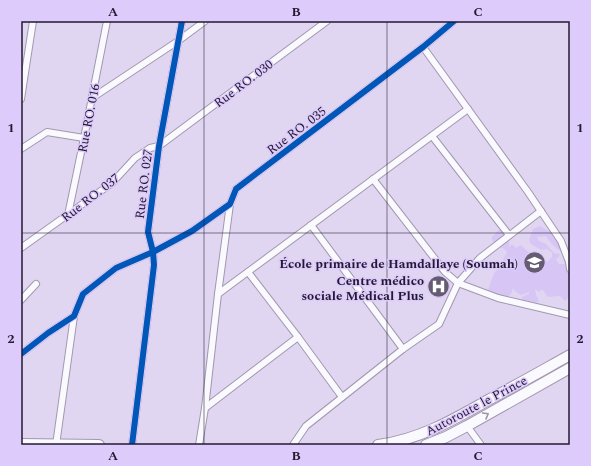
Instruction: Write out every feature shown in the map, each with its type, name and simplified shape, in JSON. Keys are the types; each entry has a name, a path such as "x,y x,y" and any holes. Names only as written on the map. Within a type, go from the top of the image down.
{"main road":[{"name":"Autoroute le Prince","path":"378,445 392,443 422,434 448,422 570,355"},
{"name":"Autoroute le Prince","path":"426,445 467,426 570,368"},
{"path":"21,444 99,445"}],"street":[{"path":"21,99 33,21"},
{"name":"Rue RO. 016","path":"68,215 107,21"},
{"name":"Rue RO. 027","path":"132,445 154,265 153,252 148,232 159,146 182,21"},
{"path":"92,98 178,41 205,21"},
{"name":"Rue RO. 030","path":"159,146 327,21"},
{"name":"Rue RO. 035","path":"56,445 74,316 83,294 116,268 153,252 192,231 230,204 236,190 423,47 454,21"},
{"path":"423,47 561,241 570,269"},
{"path":"218,294 468,109"},
{"path":"21,149 46,132 84,138"},
{"path":"432,136 509,235"},
{"name":"Rue RO. 037","path":"21,248 112,183 135,158 150,148 159,146"},
{"path":"373,179 444,272 458,283 498,298 570,315"},
{"path":"199,445 205,408 230,204"},
{"path":"293,445 306,426 403,349 439,324 458,283 480,258 541,211"},
{"path":"311,225 403,349"},
{"path":"248,272 298,336 342,397"},
{"path":"21,300 36,284"},
{"path":"21,354 48,333 74,316"},
{"path":"205,408 298,336"},
{"path":"467,426 481,445"}],"shaded area":[{"name":"École primaire de Hamdallaye (Soumah)","path":"540,226 548,231 552,230 563,250 558,250 546,236 537,237 539,241 546,244 554,253 560,254 556,259 559,264 566,264 570,276 570,296 565,301 560,296 548,297 542,289 539,292 535,289 539,301 534,304 523,302 522,297 529,294 529,292 521,295 513,288 511,294 507,297 492,294 488,290 494,273 498,269 507,252 492,240 492,237 498,230 502,230 509,241 509,247 512,244 516,248 521,245 527,251 547,262 552,257 552,253 547,249 541,250 531,244 529,240 533,229"}],"cycle path":[{"path":"132,445 154,265 153,252 148,232 159,146 182,21"},
{"path":"21,354 48,333 74,316 83,294 116,268 153,252 192,231 230,204 236,189 423,47 454,21"}],"place":[{"name":"École primaire de Hamdallaye (Soumah)","path":"534,263"},
{"name":"Centre médico sociale Médical Plus","path":"439,287"}]}
